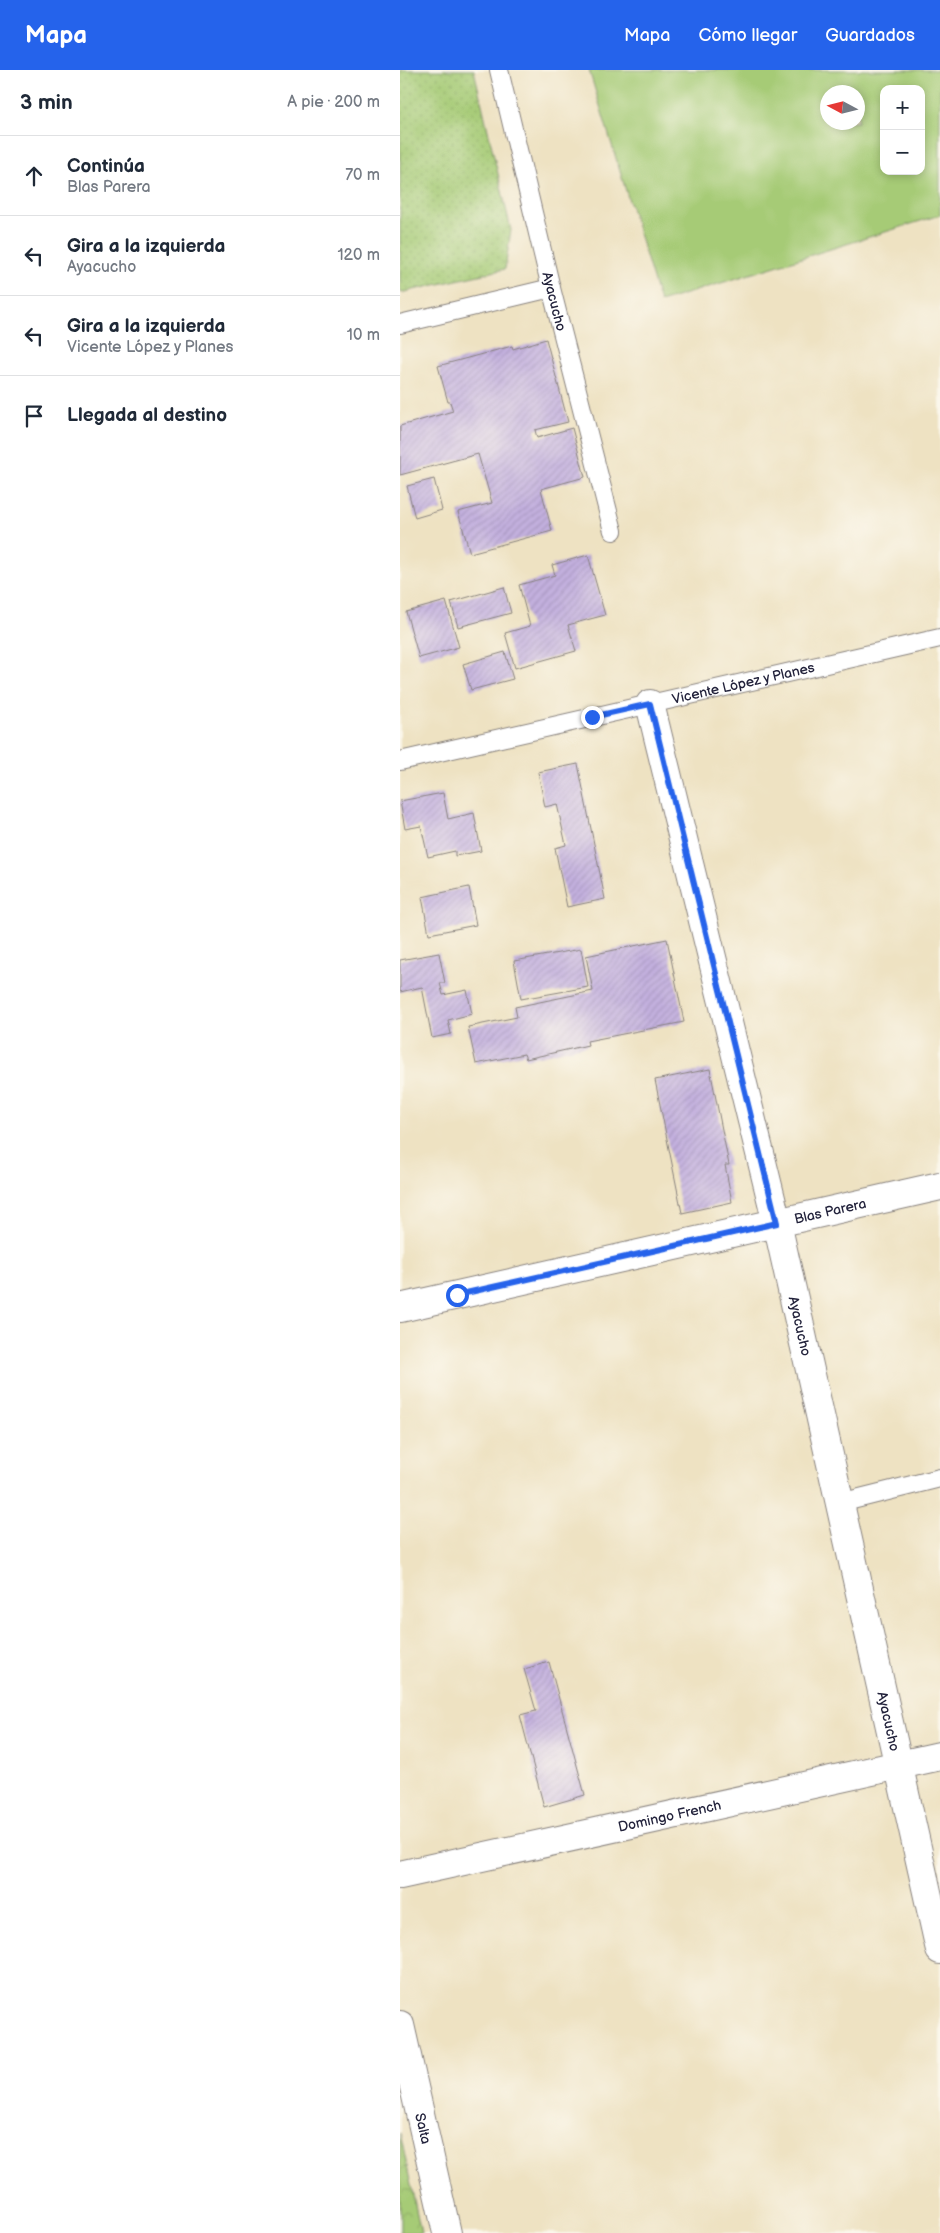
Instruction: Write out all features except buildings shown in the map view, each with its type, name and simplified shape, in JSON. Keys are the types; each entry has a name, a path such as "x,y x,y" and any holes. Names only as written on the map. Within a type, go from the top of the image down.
{"street":[{"name":"Ayacucho","path":"650,704 777,1223 940,1950"},
{"name":"Blas Parera","path":"400,1308 940,1186"},
{"name":"Domingo French","path":"400,1874 940,1756"},
{"name":"Salta","path":"400,2025 447,2233"}],"lane":[{"name":"Ayacucho","path":"499,70 551,288 613,531"},
{"path":"400,324 551,288"},
{"name":"Vicente López y Planes","path":"400,761 940,638"},
{"path":"840,1503 940,1478"}],"green space":[{"path":"400,70 474,70 511,230 505,269 400,293"},
{"path":"589,70 940,70 940,215 660,302"},
{"path":"400,2133 421,2233 400,2233"}],"route":[{"path":"457,1295 777,1223 650,704 592,717"}]}
